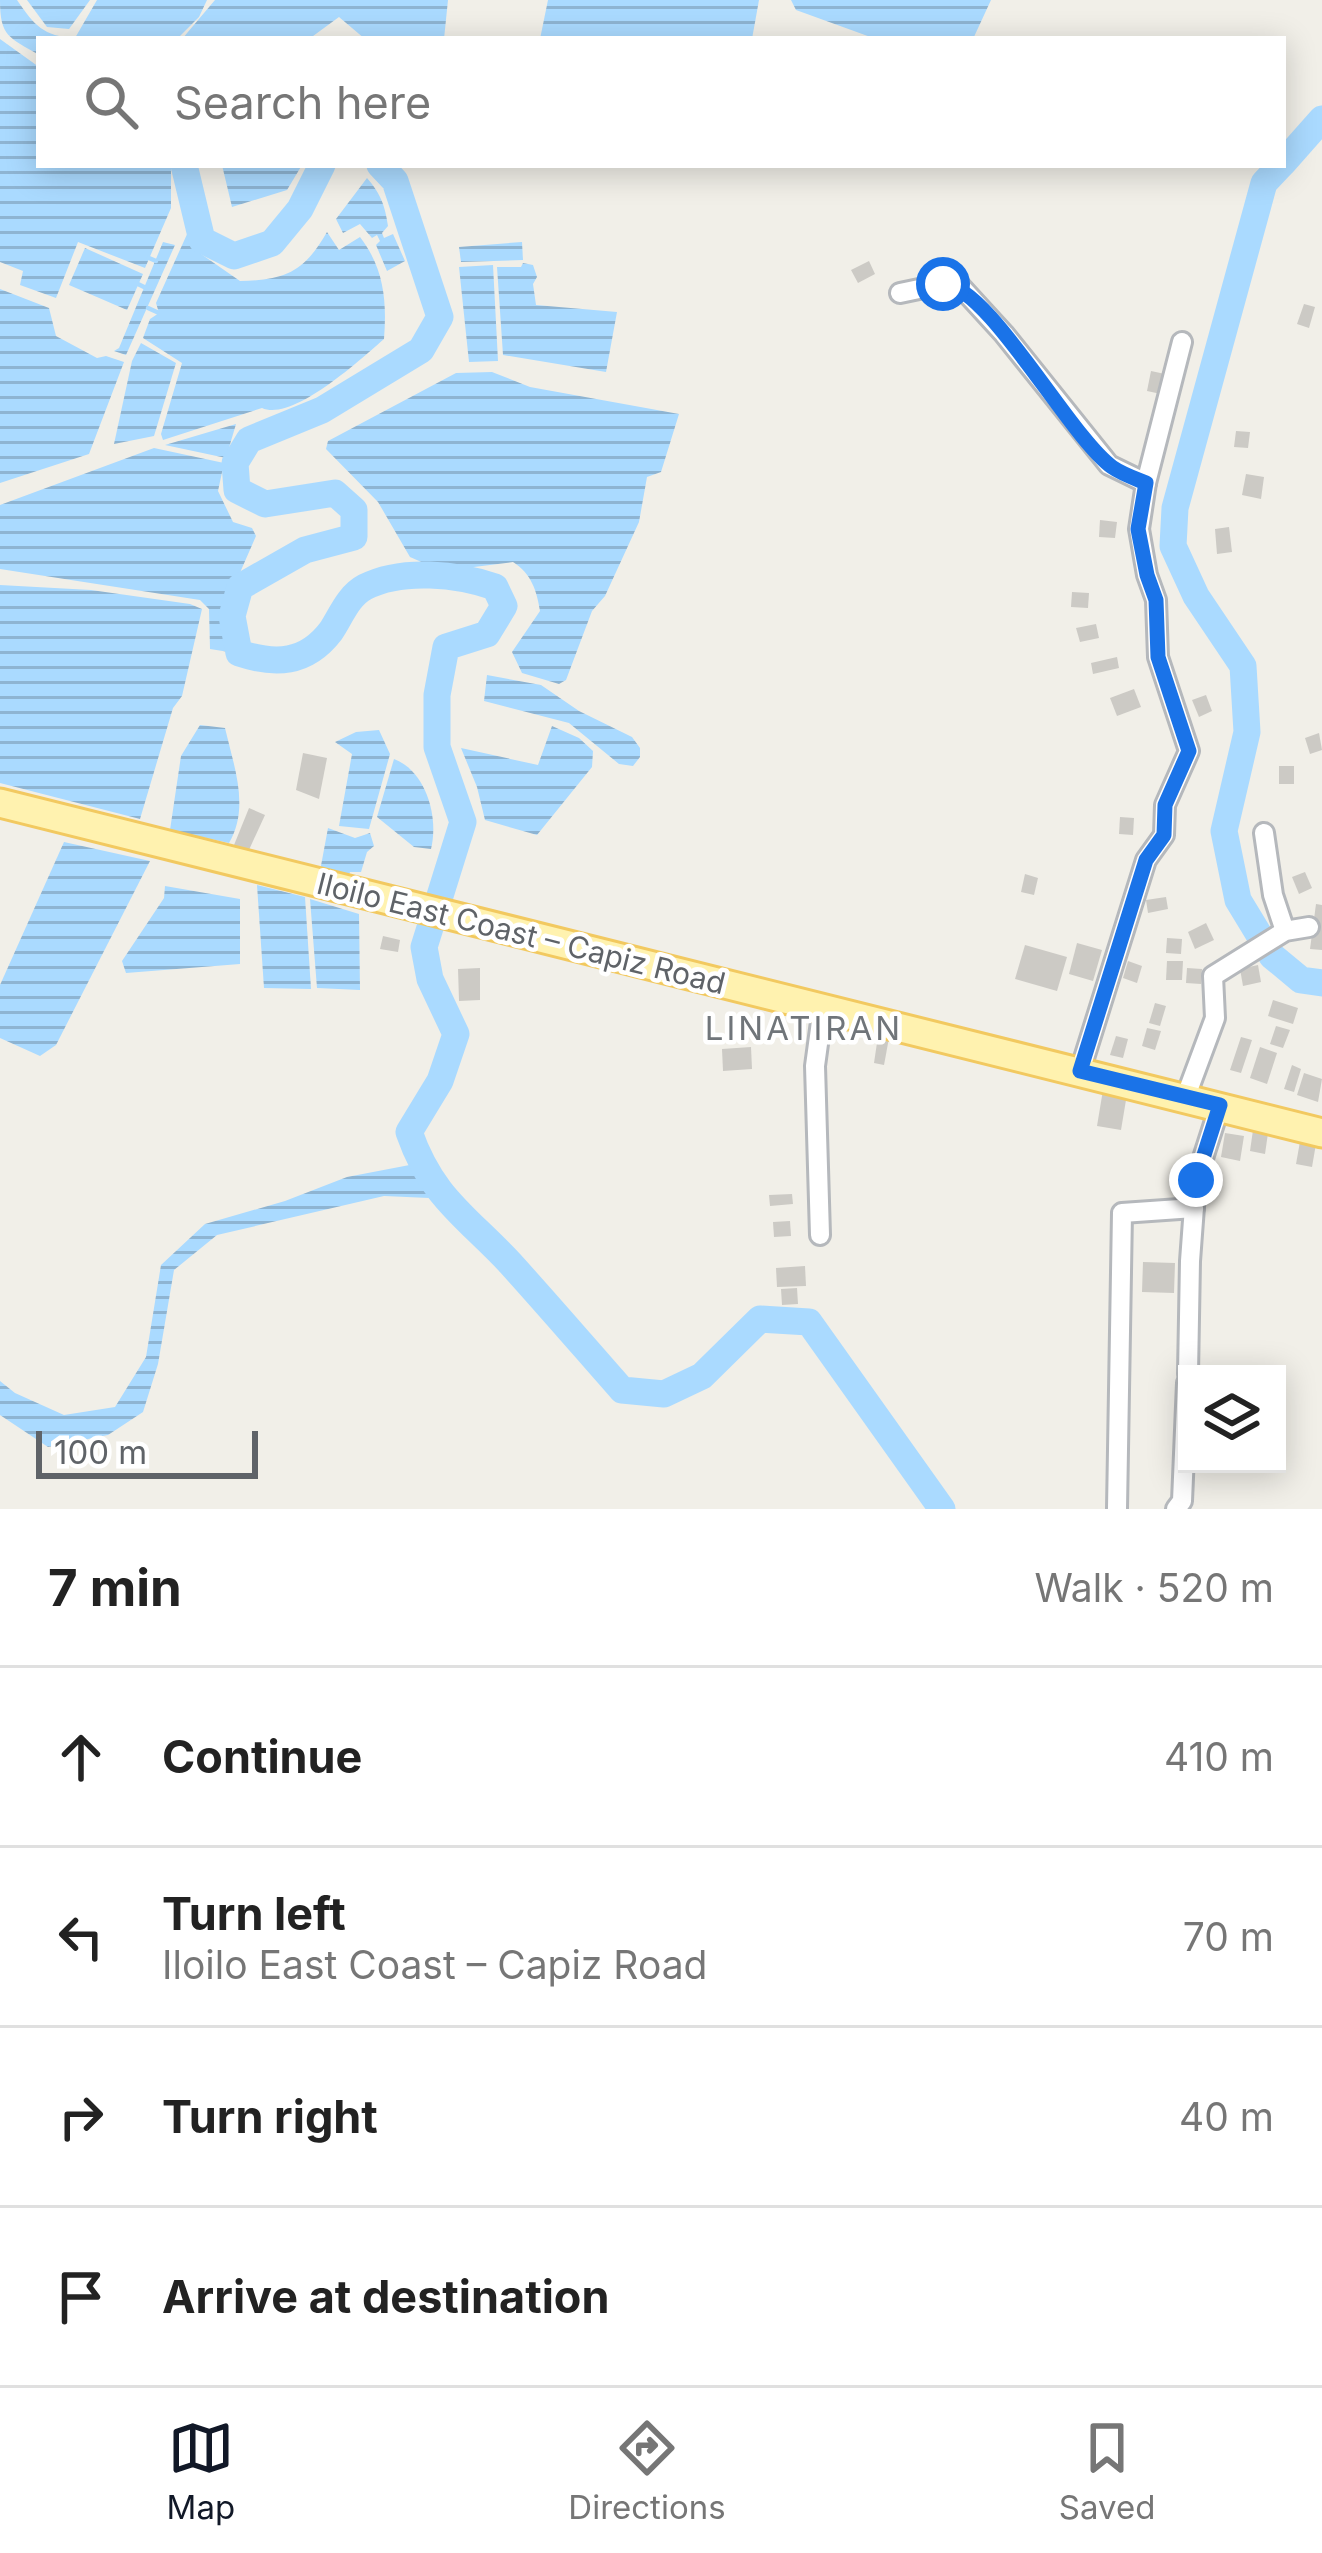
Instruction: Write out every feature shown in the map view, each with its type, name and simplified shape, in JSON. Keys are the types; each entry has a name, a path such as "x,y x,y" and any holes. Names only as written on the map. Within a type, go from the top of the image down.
{"main road":[{"name":"Iloilo East Coast – Capiz Road","path":"0,803 1322,1132"}],"street":[{"path":"900,293 943,284 961,287 1109,465 1146,483"},
{"path":"1080,1071 1146,860 1164,835 1165,805 1189,751 1158,657 1156,600 1138,529 1182,342"},
{"path":"1264,833 1277,936"},
{"path":"1186,1096 1215,1018 1213,976 1277,936 1309,927"},
{"path":"820,1235 815,1066 823,1006"},
{"path":"1188,1365 1196,1180 1220,1105"},
{"path":"1117,1509 1122,1213 1194,1208"},
{"path":"1176,1509 1183,1501 1184,1473"}],"water":[{"path":"0,0 17,0 41,28 62,36 36,36 36,53 8,35"},
{"path":"27,0 90,0 69,29 47,27"},
{"path":"97,0 207,0 199,17 180,36 76,36"},
{"path":"215,0 448,0 444,36 361,36 339,17 313,36 185,36"},
{"path":"548,0 759,0 753,36 541,36"},
{"path":"791,0 991,0 974,36 868,36 796,10"},
{"path":"0,39 36,65 36,168 171,168 171,208 145,268 78,242 56,298 20,285 23,271 0,262"},
{"path":"223,168 300,168 287,190 232,207"},
{"path":"367,178 384,206 388,226 384,238 393,234 405,261 387,271 376,245 377,235 372,238 360,224 343,233 336,219"},
{"path":"188,232 201,254 240,281 270,279 292,271 327,232 339,250 360,237 382,285 384,339 326,386 291,406 262,408 163,440 182,363 143,338 150,319 159,313 156,303"},
{"path":"163,242 175,245 126,355 114,351 119,348"},
{"path":"522,242 523,260 461,262 459,247"},
{"path":"85,248 143,274 127,310 69,285"},
{"path":"523,263 533,265 537,277 533,284 536,305 617,312 606,372 503,355 497,267 521,267"},
{"path":"493,265 498,361 469,362 459,267"},
{"path":"0,289 49,308 56,336 97,358 124,362 89,454 0,483"},
{"path":"141,343 176,363 154,436 114,444 132,361"},
{"path":"492,372 530,387 679,414 661,472 647,477 639,522 605,596 592,611 566,680 559,684 522,673 512,652 540,611 524,571 513,562 442,571 410,557 378,502 326,449 328,441 456,373"},
{"path":"236,424 226,458 165,445"},
{"path":"154,448 224,463 218,491 233,522 252,528 256,536 225,607 229,652 210,649 209,609 200,600 0,569 0,505"},
{"path":"0,585 91,590 202,609 182,696 173,708 140,819 0,783"},
{"path":"487,675 541,685 579,711 632,737 640,757 633,766 619,764 569,723 484,701"},
{"path":"200,725 225,728 239,801 229,843 170,830 181,756"},
{"path":"552,726 579,738 593,751 592,767 537,835 485,820 461,748 538,765"},
{"path":"379,730 390,754 369,829 339,826 352,754 335,742 356,732"},
{"path":"394,759 414,774 428,796 431,849 414,847 377,817"},
{"path":"328,828 355,838 370,833 374,846 361,872 350,872 348,877 320,871"},
{"path":"64,842 150,861 56,1045 40,1056 0,1038 0,985"},
{"path":"257,885 305,897 311,989 264,988"},
{"path":"165,886 240,899 240,964 126,973 122,961 164,898"},
{"path":"310,899 359,914 360,990 317,988"},
{"path":"420,1163 429,1198 384,1196 217,1235 174,1270 158,1364 143,1412 108,1435 48,1447 0,1415 0,1381 64,1415 115,1407 146,1357 161,1265 205,1224 347,1177"}],"building":[{"path":"869,261 875,274 858,283 851,270"},
{"path":"1304,304 1315,307 1309,328 1297,324"},
{"path":"1151,371 1165,374 1161,394 1147,391"},
{"path":"1236,431 1250,432 1248,448 1234,447"},
{"path":"1246,474 1264,477 1261,499 1242,495"},
{"path":"1100,520 1117,522 1115,538 1099,537"},
{"path":"1229,527 1232,552 1217,554 1215,529"},
{"path":"1072,592 1089,593 1088,608 1071,607"},
{"path":"1096,624 1099,638 1080,642 1076,628"},
{"path":"1117,657 1119,668 1093,674 1091,663"},
{"path":"1134,689 1141,707 1117,716 1110,698"},
{"path":"1206,695 1212,711 1199,717 1192,700"},
{"path":"1319,733 1322,750 1310,754 1305,738"},
{"path":"303,753 327,758 319,799 296,790"},
{"path":"1279,766 1294,766 1294,784 1279,784"},
{"path":"249,808 265,815 248,852 232,850"},
{"path":"1120,817 1134,818 1133,835 1119,834"},
{"path":"1305,872 1312,888 1299,894 1292,877"},
{"path":"1025,874 1038,878 1034,895 1021,892"},
{"path":"1166,897 1168,909 1148,913 1146,900"},
{"path":"1316,904 1322,905 1322,950 1310,949"},
{"path":"1206,923 1214,940 1195,949 1188,932"},
{"path":"383,936 400,940 398,952 380,949"},
{"path":"1167,938 1182,939 1181,954 1166,953"},
{"path":"1077,943 1102,950 1093,981 1069,974"},
{"path":"1025,945 1067,957 1057,991 1015,979"},
{"path":"1128,961 1142,966 1137,983 1123,978"},
{"path":"1167,961 1183,961 1182,980 1166,980"},
{"path":"1258,965 1261,982 1243,986 1240,969"},
{"path":"480,968 480,1000 459,1001 458,969"},
{"path":"1187,968 1202,969 1201,984 1186,983"},
{"path":"1273,1000 1298,1008 1293,1024 1268,1016"},
{"path":"1155,1003 1166,1006 1160,1026 1149,1023"},
{"path":"1276,1026 1290,1030 1283,1048 1270,1044"},
{"path":"1147,1028 1161,1031 1155,1050 1142,1046"},
{"path":"878,1036 889,1038 884,1065 874,1063"},
{"path":"1116,1036 1128,1039 1123,1058 1110,1055"},
{"path":"1241,1037 1252,1040 1241,1073 1230,1070"},
{"path":"751,1047 752,1069 723,1071 722,1049"},
{"path":"1260,1047 1277,1053 1267,1084 1250,1078"},
{"path":"1292,1065 1301,1069 1294,1092 1284,1089"},
{"path":"1304,1073 1322,1079 1318,1102 1297,1095"},
{"path":"1103,1090 1127,1094 1121,1130 1097,1126"},
{"path":"1253,1130 1268,1133 1265,1154 1250,1151"},
{"path":"1225,1133 1244,1136 1240,1161 1221,1157"},
{"path":"1301,1136 1317,1138 1312,1167 1296,1164"},
{"path":"792,1194 793,1204 770,1206 769,1195"},
{"path":"790,1221 791,1236 774,1237 773,1222"},
{"path":"1143,1262 1175,1263 1174,1293 1142,1292"},
{"path":"805,1266 806,1286 777,1287 776,1268"},
{"path":"797,1288 798,1304 782,1305 781,1289"}],"waterway":[{"path":"1286,160 1322,119"},
{"path":"185,168 202,240 234,256 272,243 300,209 320,168"},
{"path":"383,168 395,181 440,317 421,350 322,410 249,440 235,463 237,490 265,504 335,493 354,510 354,537 305,550 240,587 232,616 239,653 277,660 311,650 359,591 396,577 447,576 480,582 495,587 504,606 487,634 446,647 437,695 437,747 463,822 424,947 430,979 456,1034 440,1081 409,1132 418,1155 452,1205 622,1390 664,1394 702,1376 760,1319 809,1322 942,1509"},
{"path":"1278,168 1264,183 1175,508 1173,546 1196,596 1243,666 1247,732 1224,831 1238,900 1272,956 1301,980 1322,983"},
{"path":"149,258 156,261"},
{"path":"138,284 144,287"},
{"path":"148,308 159,313"}],"district":[{"name":"LINATIRAN","path":"804,1028"}],"route":[{"path":"943,284 961,287 1109,465 1146,483 1138,529 1156,600 1158,657 1189,751 1165,805 1164,835 1146,860 1080,1071 1220,1105 1196,1180"}]}
